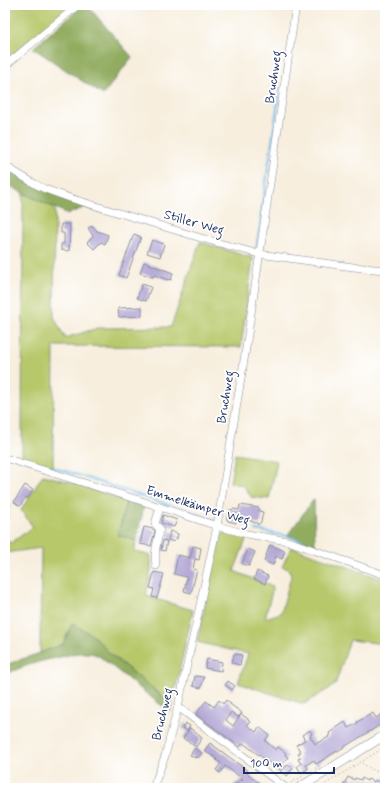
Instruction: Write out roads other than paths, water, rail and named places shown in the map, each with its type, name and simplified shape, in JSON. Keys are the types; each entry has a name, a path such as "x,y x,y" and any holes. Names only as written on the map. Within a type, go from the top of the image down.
{"main road":[{"path":"299,788 385,736"}],"street":[{"path":"5,66 78,5"},
{"name":"Bruchweg","path":"153,788 165,756 178,707 217,526 246,348 296,5"},
{"name":"Stiller Weg","path":"5,166 40,187 70,198 194,236 259,254 385,270"},
{"name":"Emmelkämper Weg","path":"5,458 217,526 247,534 288,541 385,575"},
{"path":"156,566 154,555 160,529 155,524 160,507"},
{"path":"178,707 286,788"}],"waterway":[{"path":"256,249 280,88"},
{"path":"5,454 72,473 214,520"},
{"path":"256,530 287,536 385,571"}]}
